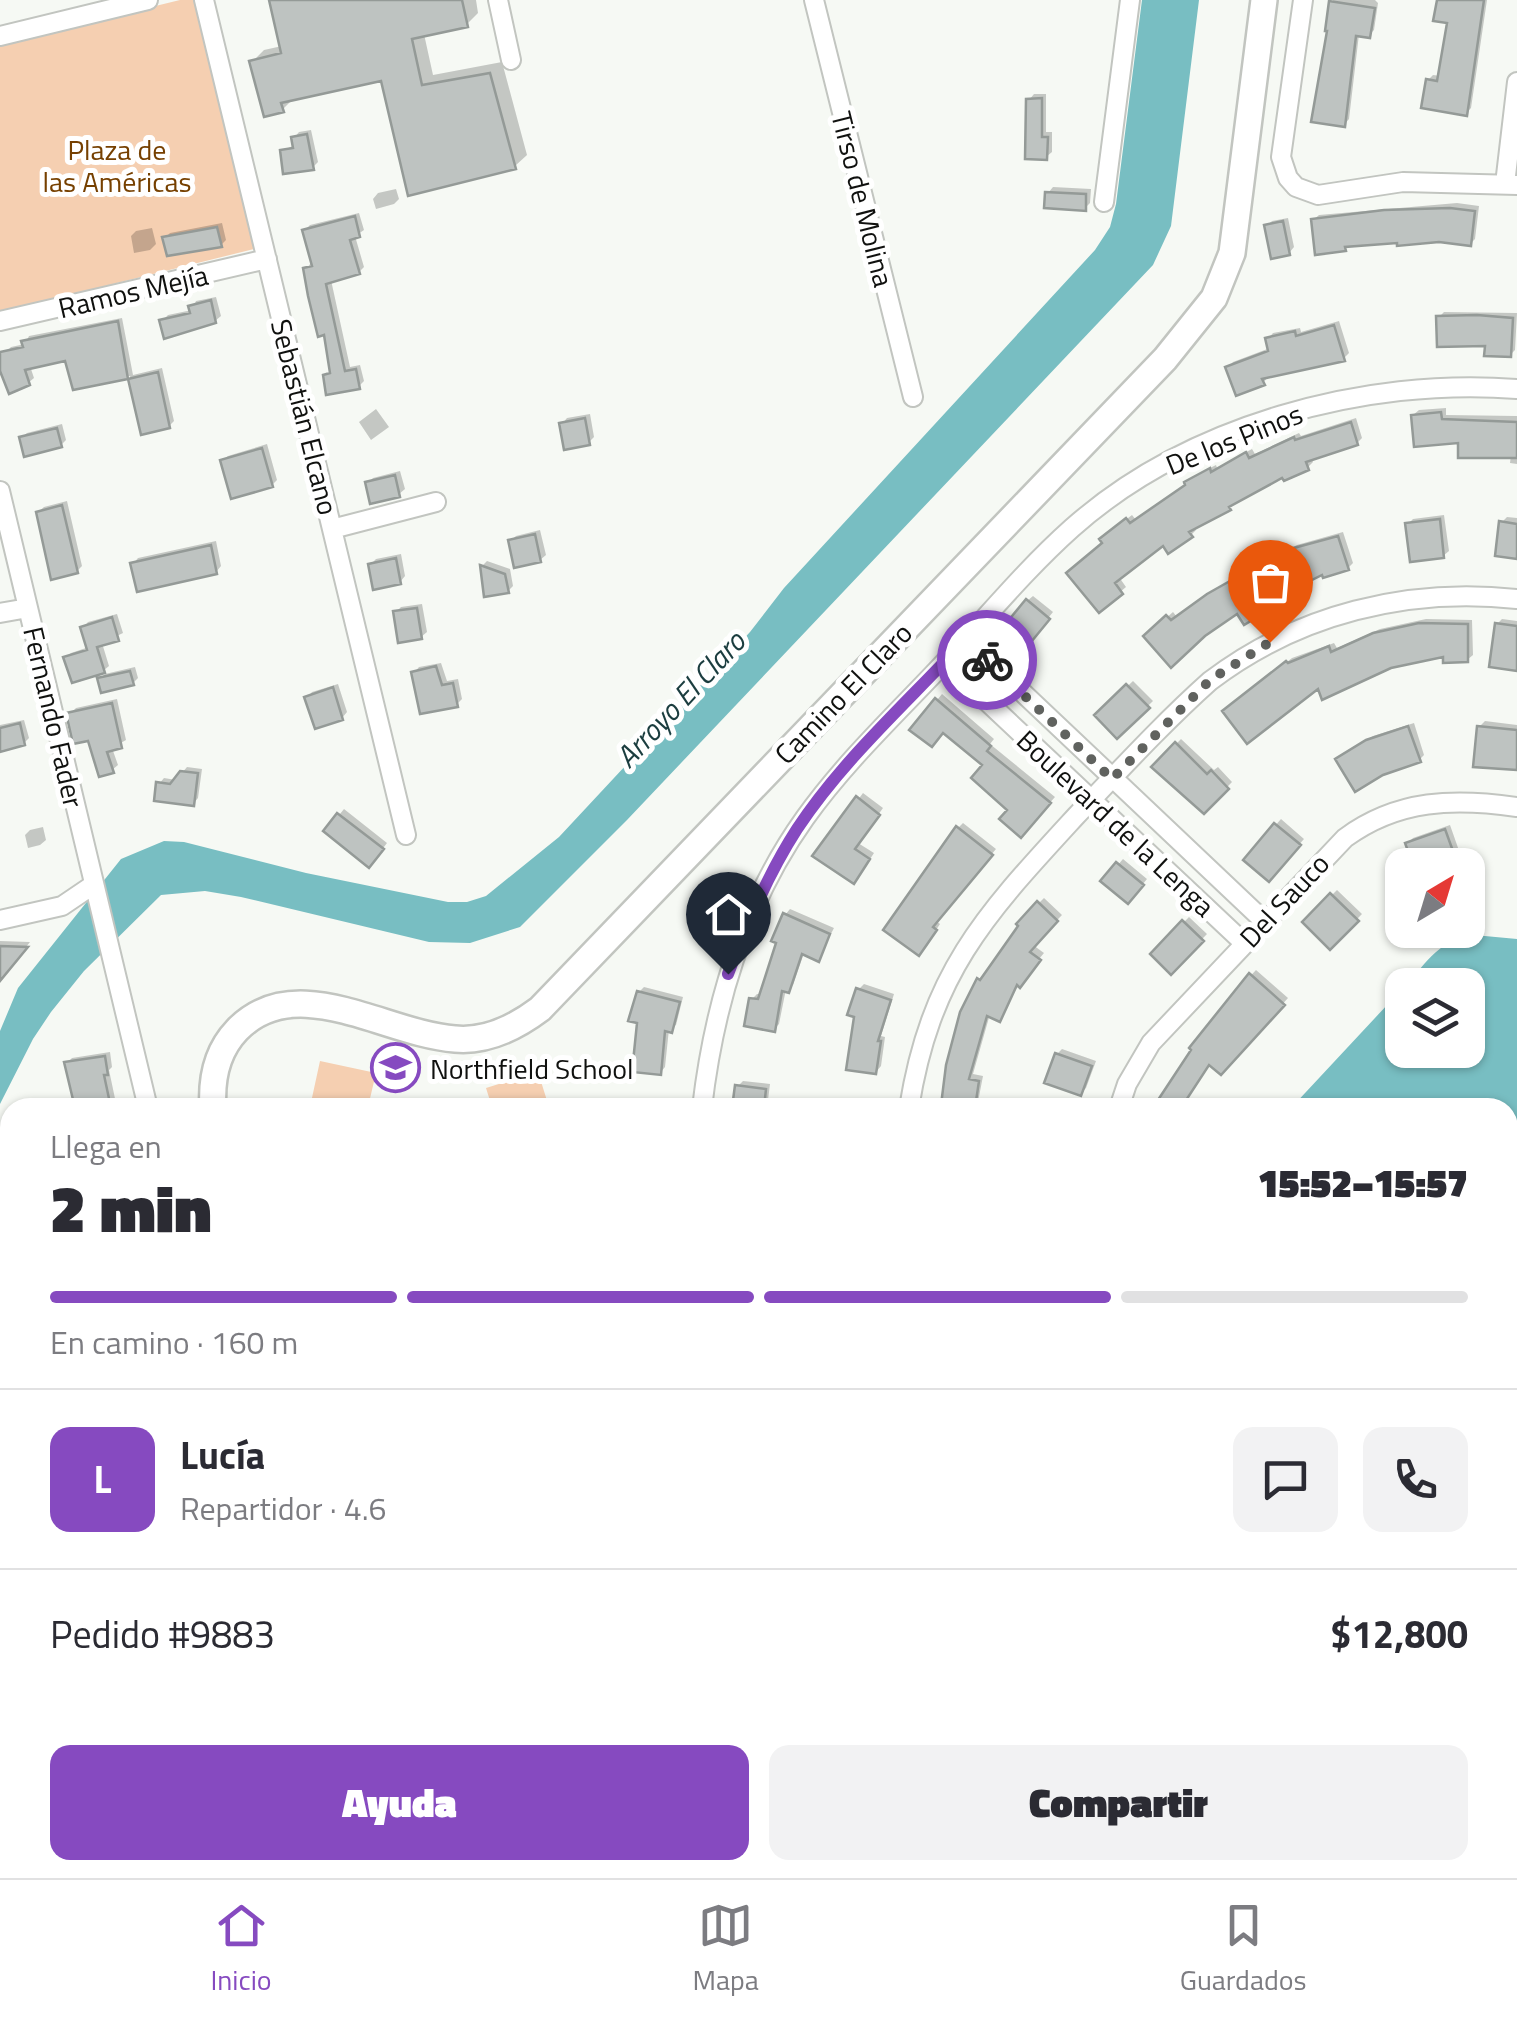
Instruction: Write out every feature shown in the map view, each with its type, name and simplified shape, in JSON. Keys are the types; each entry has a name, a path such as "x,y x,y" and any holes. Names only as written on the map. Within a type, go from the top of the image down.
{"street":[{"path":"0,36 148,0"},
{"name":"Sebastián Elcano","path":"204,0 406,834"},
{"path":"498,0 511,60"},
{"name":"Tirso de Molina","path":"814,0 913,397"},
{"path":"1104,202 1130,0"},
{"name":"Camino El Claro","path":"213,1098 214,1076 226,1046 243,1024 268,1008 287,1002 320,1006 458,1040 504,1030 540,1008 1151,373 1204,314 1220,287 1232,253 1264,0"},
{"path":"1303,0 1282,157 1288,178 1296,187 1318,196 1403,182 1511,184 1517,82"},
{"name":"Ramos Mejía","path":"0,322 267,260"},
{"name":"De los Pinos","path":"703,1098 728,974 776,866 807,815 854,756 1004,594 1074,526 1143,477 1194,450 1253,426 1338,400 1420,388 1517,389"},
{"name":"Fernando Fader","path":"0,491 146,1098"},
{"path":"332,529 436,502"},
{"path":"910,1098 930,1020 965,946 997,903 1210,680 1293,630 1363,608 1398,601 1470,596 1517,600"},
{"path":"0,614 28,608"},
{"name":"Boulevard de la Lenga","path":"966,639 1264,921"},
{"name":"Boulevard de la Lenga","path":"945,662 1244,943"},
{"name":"Del Sauco","path":"1122,1098 1151,1043 1334,847 1374,820 1414,805 1480,802 1517,807"},
{"path":"0,920 62,906 93,885"}],"green space":[{"name":"Plaza de las Américas","path":"180,0 194,0 199,9 254,249 0,312 0,44"},
{"path":"320,1061 376,1073 370,1098 312,1098"},
{"path":"538,1072 546,1098 489,1098 486,1088"}],"water":[{"name":"Arroyo El Claro","path":"1142,0 1199,0 1171,226 1153,265 627,820 520,927 470,943 429,942 241,897 205,891 161,895 84,971 51,1012 0,1098 0,1031 18,988 121,859 164,841 184,842 306,873 448,902 486,896 559,837 750,632 784,588 1095,250 1110,227"},
{"path":"1485,936 1517,939 1517,1098 1300,1098 1385,1007 1385,1068 1485,1068 1485,968 1421,968 1442,948 1485,948"}],"building":[{"path":"269,0 462,0 468,27 412,39 422,85 490,73 516,169 408,196 381,81 281,103 284,112 264,117 249,61 281,53"},
{"path":"1437,0 1484,0 1467,116 1421,108 1426,79 1437,81 1447,23 1433,21"},
{"path":"1329,1 1375,8 1370,38 1356,36 1345,127 1311,122"},
{"path":"1042,98 1042,137 1048,137 1047,160 1025,159 1026,99"},
{"path":"307,134 314,170 283,174 280,150 293,148 291,137"},
{"path":"1045,192 1086,194 1086,211 1044,208"},
{"path":"1384,210 1475,211 1471,246 1397,243 1345,247 1346,251 1315,255 1311,219"},
{"path":"355,216 360,237 350,240 360,274 326,284 345,371 356,369 360,389 326,395 323,375 330,373 324,335 318,337 308,296 303,268 312,266 302,230"},
{"path":"1283,221 1290,255 1271,259 1264,225"},
{"path":"217,227 222,247 167,256 162,237"},
{"path":"211,300 216,323 164,339 159,320 190,313 188,306"},
{"path":"1436,316 1513,318 1511,357 1484,356 1485,346 1437,347"},
{"path":"118,321 128,379 73,390 65,361 25,370 30,385 9,394 0,371 0,352 23,347 21,341"},
{"path":"1334,325 1345,361 1262,379 1265,385 1236,396 1225,367 1268,351 1265,338 1295,331 1296,336"},
{"path":"158,372 170,428 141,435 128,379"},
{"path":"1441,412 1442,419 1517,422 1517,458 1458,458 1458,443 1414,447 1411,415"},
{"path":"585,418 590,445 564,450 559,423"},
{"path":"1351,422 1358,445 1306,462 1309,470 1284,481 1282,478 1229,507 1231,510 1189,532 1193,537 1168,554 1163,546 1115,583 1123,594 1099,613 1066,573 1126,518 1130,523 1184,482 1210,468 1211,472 1246,452 1249,458 1294,437 1295,440"},
{"path":"57,428 62,447 24,457 19,437"},
{"path":"262,448 273,487 231,499 220,460"},
{"path":"395,475 400,497 370,504 365,482"},
{"path":"62,505 78,573 51,580 36,512"},
{"path":"1440,519 1444,558 1410,562 1405,523"},
{"path":"1499,521 1517,524 1517,559 1495,556"},
{"path":"535,534 541,562 514,568 508,540"},
{"path":"1338,536 1349,570 1323,578 1322,575 1268,602 1272,608 1244,625 1237,614 1205,636 1171,668 1143,636 1166,615 1171,620 1267,560 1290,549"},
{"path":"211,545 217,574 137,592 130,563"},
{"path":"396,558 401,584 373,590 368,564"},
{"path":"480,565 505,574 509,593 484,597"},
{"path":"1026,599 1050,619 1027,647 1003,627"},
{"path":"417,608 422,639 398,643 393,611"},
{"path":"112,617 119,641 97,647 105,673 72,683 63,657 87,650 80,627"},
{"path":"1419,623 1468,624 1468,662 1443,663 1443,657 1391,668 1322,700 1318,689 1247,744 1222,711 1286,661 1329,646 1331,652 1373,633"},
{"path":"1495,623 1517,626 1517,671 1489,667"},
{"path":"436,666 442,685 453,683 458,707 420,714 411,672"},
{"path":"130,671 134,685 101,693 97,678"},
{"path":"1126,684 1150,708 1117,739 1094,715"},
{"path":"333,687 343,720 315,729 304,697"},
{"path":"935,698 991,746 987,751 1051,803 1021,838 999,819 1007,810 971,778 982,765 943,733 932,747 909,730"},
{"path":"112,703 122,748 107,752 114,773 99,777 88,741 73,744 66,713"},
{"path":"20,723 25,745 0,752 0,728"},
{"path":"1408,726 1421,762 1383,775 1355,792 1335,759 1366,740"},
{"path":"1477,726 1517,730 1517,770 1473,767"},
{"path":"1175,742 1207,774 1211,770 1229,789 1204,814 1151,767"},
{"path":"180,771 198,773 194,806 154,801 156,782 170,784"},
{"path":"856,796 880,815 855,849 870,859 854,884 812,856"},
{"path":"337,813 384,849 369,868 323,831"},
{"path":"1274,823 1301,845 1269,882 1243,860"},
{"path":"956,826 993,855 933,927 937,930 919,956 883,930"},
{"path":"1445,829 1452,848 1407,848 1405,843"},
{"path":"1116,862 1144,885 1128,904 1100,881"},
{"path":"1330,893 1359,921 1330,950 1302,922"},
{"path":"1037,901 1058,921 1030,952 1041,960 1020,988 1017,985 1000,1022 987,1016 969,1079 979,1081 976,1098 942,1098 960,1012 977,978 980,980 1016,924"},
{"path":"783,913 830,934 819,962 802,954 789,993 782,991 775,1032 744,1026 749,998 758,999 776,943 771,941"},
{"path":"1182,920 1204,941 1171,975 1150,954"},
{"path":"0,946 28,947 0,981"},
{"path":"1249,973 1285,1005 1221,1075 1209,1065 1188,1098 1159,1098 1189,1048"},
{"path":"856,988 891,1000 878,1041 876,1074 846,1070 854,1017 847,1015"},
{"path":"637,991 680,1002 672,1033 665,1031 661,1075 632,1072 637,1023 628,1021"},
{"path":"1055,1053 1092,1066 1081,1096 1044,1083"},
{"path":"105,1056 109,1098 73,1098 64,1062"},
{"path":"735,1085 766,1089 765,1098 733,1098"}],"way so far":[{"path":"987,660 1112,779 1210,680 1270,642"}],"place":[{"name":"Northfield School","path":"395,1068"}],"route":[{"path":"728,974 750,920 796,830 854,756 966,639 987,660"}]}
